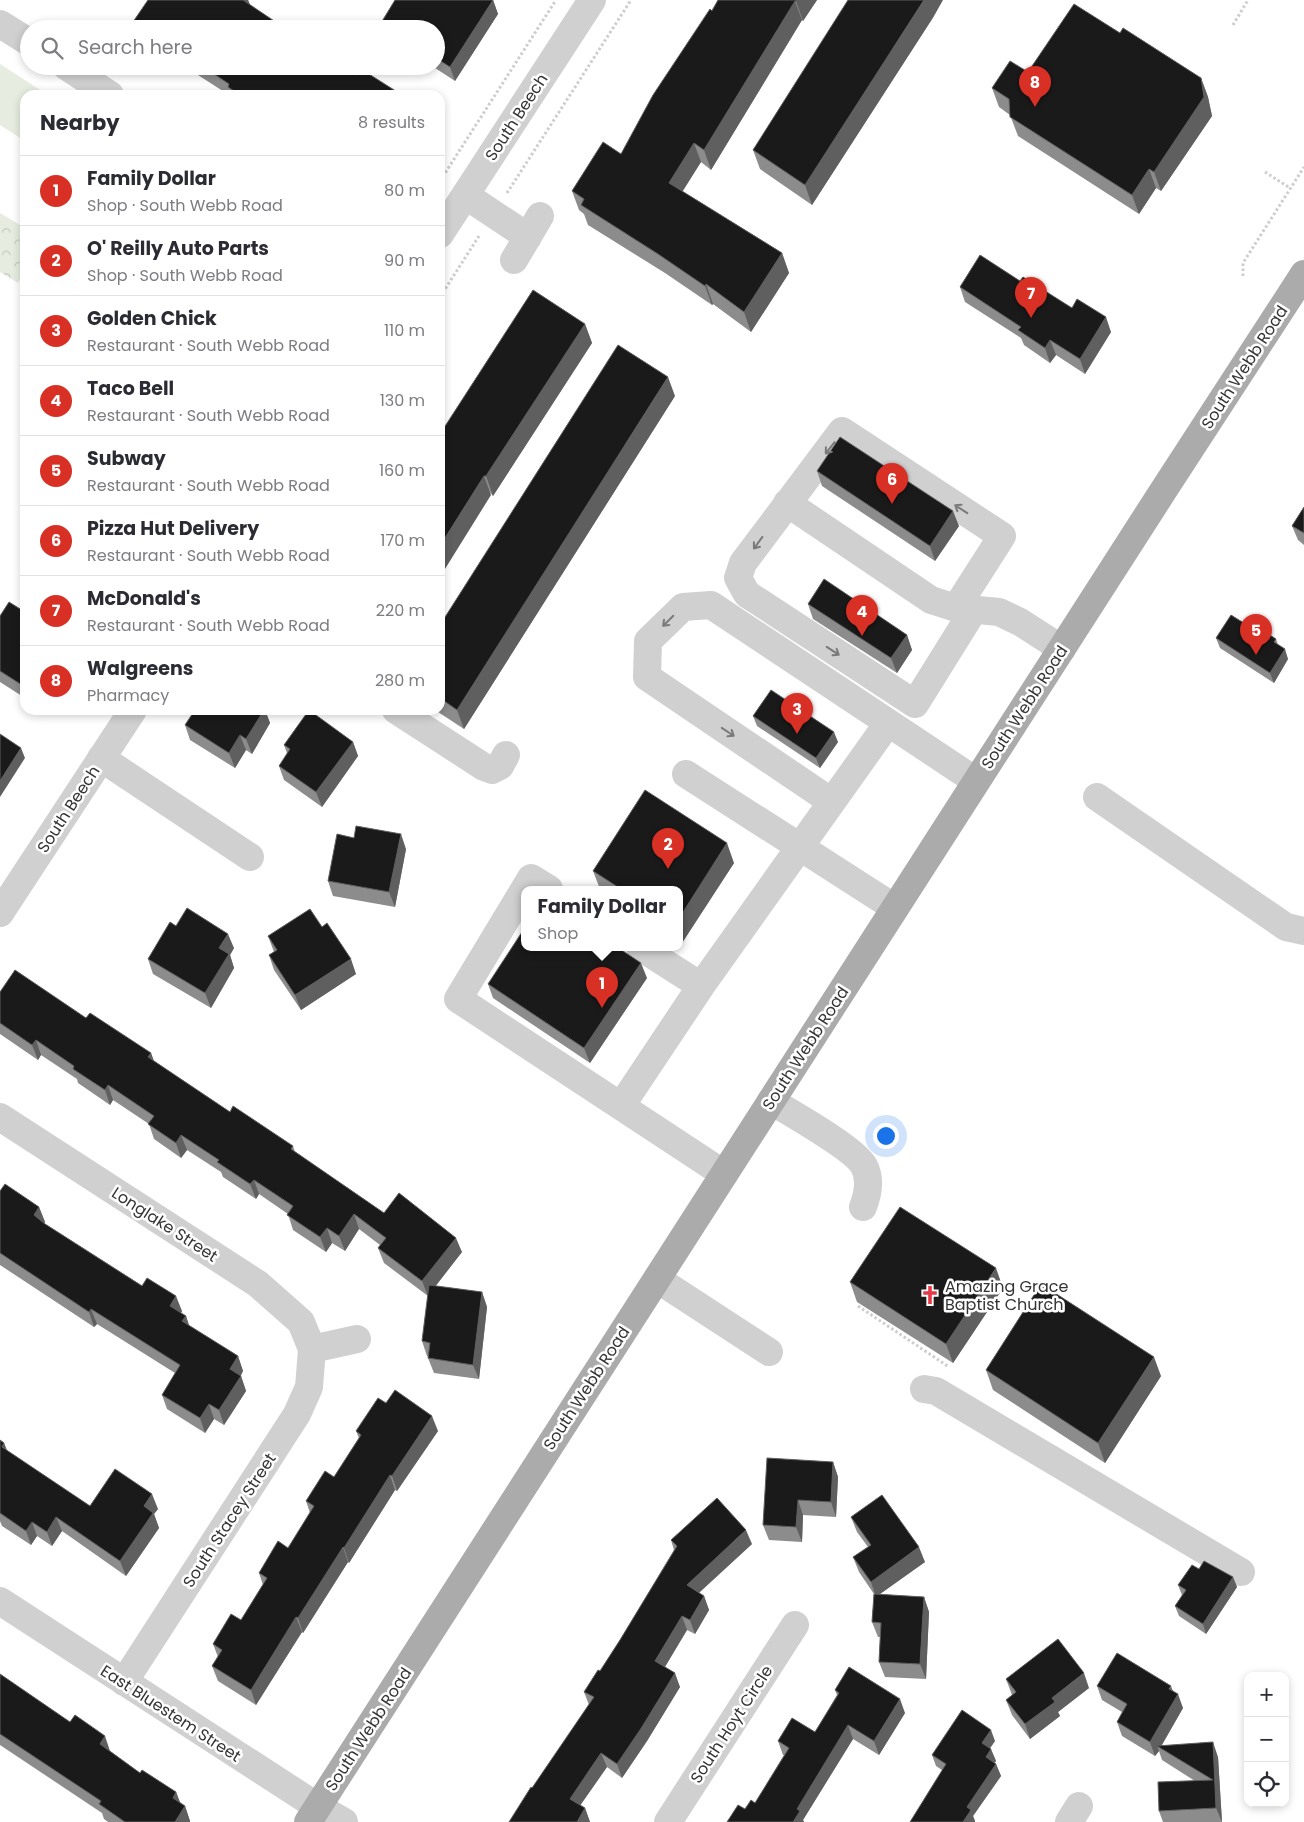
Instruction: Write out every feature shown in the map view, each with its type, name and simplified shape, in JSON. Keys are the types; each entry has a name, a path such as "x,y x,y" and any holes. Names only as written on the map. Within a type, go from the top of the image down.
{"main road":[{"name":"South Webb Road","path":"313,1815 976,781 1304,274"}],"street":[{"name":"South Beech","path":"445,226 592,0"},
{"path":"0,24 20,36"},
{"path":"80,75 102,90"},
{"path":"465,195 494,214 534,227 514,260"},
{"path":"842,432 1002,536 965,609 915,704 747,594 738,578 743,563 842,432"},
{"path":"787,504 830,531 930,600 965,609 999,612 1020,622 1062,649"},
{"path":"832,802 647,677 648,642 683,607 711,605 976,781"},
{"name":"South Beech","path":"1,909 130,715"},
{"path":"404,715 484,767 492,770 500,766 506,755"},
{"path":"621,1106 701,986 888,723"},
{"path":"101,758 250,857"},
{"path":"686,774 895,908"},
{"path":"1097,797 1286,926 1304,931"},
{"path":"526,886 531,878 544,886"},
{"path":"521,895 458,999 724,1174"},
{"path":"646,951 701,986"},
{"path":"771,1101 858,1158 867,1175 867,1197 863,1207"},
{"name":"Longlake Street","path":"0,1117 258,1284 301,1322 312,1349"},
{"path":"657,1279 769,1352"},
{"path":"312,1349 357,1339"},
{"name":"South Stacey Street","path":"124,1682 297,1414 309,1387 312,1349"},
{"path":"924,1389 936,1391 1241,1572"},
{"name":"East Bluestem Street","path":"0,1602 124,1682 313,1815 344,1822"},
{"name":"South Hoyt Circle","path":"668,1822 795,1625"}],"path":[{"path":"445,173 556,0"},
{"path":"445,289 631,0"},
{"path":"1233,24 1248,0"},
{"path":"1243,276 1243,263 1304,167"},
{"path":"1265,172 1290,188"},
{"path":"858,1306 950,1367"}],"green space":[{"path":"0,64 40,90 20,90 20,138 0,125"},
{"path":"0,213 20,225 20,280 18,283 0,272"}],"building":[{"path":"148,0 243,0 273,20 134,20"},
{"path":"395,0 493,0 450,67 445,64 445,20 383,20"},
{"path":"718,0 797,0 704,150 694,143 669,183 782,253 744,312 706,284 705,286 581,205 584,199 572,191 603,142 621,154 653,95 710,9 712,11"},
{"path":"848,0 924,0 805,185 753,150"},
{"path":"1074,4 1120,33 1123,28 1201,78 1204,97 1154,172 1149,169 1132,195 1010,117 1009,99 992,88 1010,61 1028,72"},
{"path":"216,75 370,75 394,90 232,90 228,87 229,84"},
{"path":"980,255 1020,281 1023,277 1072,308 1077,299 1106,317 1080,359 1050,340 1045,348 1018,330 1021,327 960,287"},
{"path":"533,290 585,324 445,538 445,426"},
{"path":"618,345 668,377 457,710 445,702 445,617"},
{"path":"840,437 953,511 930,546 817,471"},
{"path":"1304,507 1304,533 1292,526"},
{"path":"824,579 907,635 891,658 808,604"},
{"path":"9,602 20,609 20,684 0,671 0,616"},
{"path":"1231,615 1247,625 1250,622 1276,639 1274,642 1285,649 1270,673 1216,638"},
{"path":"771,690 834,732 816,758 753,716"},
{"path":"192,715 261,715 246,739 240,735 229,753 185,725"},
{"path":"305,715 316,715 353,742 316,792 279,766 290,749 284,745"},
{"path":"0,734 21,748 0,781"},
{"path":"645,790 727,843 683,912 683,886 616,886 593,871"},
{"path":"356,826 401,834 389,892 328,881 337,834 354,838"},
{"path":"187,908 228,934 219,948 229,954 205,993 148,959 170,922 176,926"},
{"path":"310,909 322,927 327,923 351,959 295,995 269,955 277,950 268,936"},
{"path":"521,934 521,951 623,951 641,963 584,1048 488,984"},
{"path":"15,970 86,1018 90,1013 151,1053 148,1057 230,1112 233,1106 293,1146 291,1149 384,1213 399,1193 456,1238 422,1281 378,1248 386,1238 354,1214 339,1236 327,1228 320,1237 287,1215 293,1206 254,1180 250,1184 217,1162 219,1160 181,1135 176,1143 148,1124 154,1116 108,1085 105,1090 73,1069 74,1066 36,1040 32,1045 0,1023 0,992"},
{"path":"5,1184 39,1207 34,1215 45,1224 142,1286 147,1278 176,1296 170,1306 186,1316 182,1321 238,1356 230,1369 241,1376 219,1410 209,1404 200,1418 162,1395 180,1365 91,1309 89,1312 0,1253 0,1191"},
{"name":"Amazing Grace Baptist Church","path":"900,1207 996,1268 946,1344 850,1282"},
{"path":"1041,1284 1154,1357 1098,1443 986,1370"},
{"path":"429,1285 482,1292 473,1365 428,1358 430,1343 422,1341"},
{"path":"395,1390 432,1416 392,1476 390,1475 298,1618 296,1617 251,1690 212,1666 222,1650 213,1644 231,1614 241,1620 267,1578 259,1573 278,1541 288,1548 314,1506 306,1501 325,1471 334,1477 361,1435 356,1431 378,1398 386,1403"},
{"path":"0,1440 4,1443 2,1447 90,1506 115,1469 152,1494 144,1506 153,1513 120,1561 56,1517 47,1532 32,1522 26,1531 0,1513"},
{"path":"767,1458 833,1462 831,1502 798,1500 796,1527 763,1525"},
{"path":"882,1495 919,1547 871,1582 853,1557 871,1545 851,1517"},
{"path":"717,1498 746,1530 687,1585 704,1596 690,1620 682,1616 655,1661 675,1673 642,1727 617,1764 601,1753 570,1799 585,1808 577,1822 509,1822 594,1697 584,1692 620,1640 677,1546 671,1540"},
{"path":"1204,1561 1233,1577 1203,1624 1175,1606 1186,1590 1178,1585 1192,1565 1199,1569"},
{"path":"874,1594 924,1597 920,1664 879,1662 881,1623 872,1622"},
{"path":"1058,1639 1084,1673 1052,1698 1055,1702 1025,1724 1006,1700 1016,1692 1006,1679"},
{"path":"1117,1653 1171,1686 1169,1689 1178,1694 1150,1742 1117,1722 1127,1704 1097,1686"},
{"path":"849,1667 900,1699 874,1741 848,1725 797,1809 800,1811 793,1822 727,1822 738,1805 745,1809 751,1800 755,1803 789,1748 778,1741 792,1718 815,1732 839,1693 835,1690"},
{"path":"0,1674 70,1722 75,1715 105,1736 100,1744 140,1773 142,1770 176,1792 173,1798 185,1806 175,1822 125,1822 99,1804 101,1801 0,1734"},
{"path":"962,1710 991,1730 982,1743 991,1749 986,1757 996,1764 967,1807 971,1810 963,1822 910,1822 946,1764 932,1755"},
{"path":"1213,1742 1216,1808 1159,1811 1158,1782 1213,1780 1157,1746"}],"place":[{"name":"Walgreens","path":"1035,107"},
{"name":"McDonald's","path":"1031,318"},
{"name":"Pizza Hut Delivery","path":"892,504"},
{"name":"Taco Bell","path":"862,636"},
{"name":"Subway","path":"1256,655"},
{"name":"Golden Chick","path":"797,734"},
{"name":"O' Reilly Auto Parts","path":"668,869"},
{"name":"Family Dollar","path":"602,1008"},
{"name":"Amazing Grace Baptist Church","path":"930,1295"}]}
